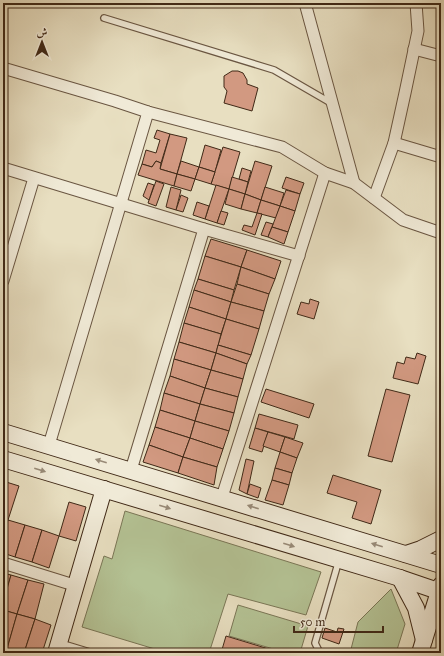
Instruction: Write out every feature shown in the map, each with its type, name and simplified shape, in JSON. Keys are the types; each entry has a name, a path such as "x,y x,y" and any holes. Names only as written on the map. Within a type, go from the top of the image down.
{"main road":[{"path":"3,432 222,497 441,565"},
{"path":"3,459 440,590 422,647"},
{"path":"58,648 104,489"},
{"path":"406,554 421,549 441,539"},
{"path":"400,578 416,608 422,647"}],"street":[{"path":"304,3 354,183"},
{"path":"374,198 394,143 418,31 416,3"},
{"path":"414,49 441,56"},
{"path":"3,68 148,112 282,147 325,173 354,183 403,220 441,233"},
{"path":"49,445 148,112"},
{"path":"394,143 441,157"},
{"path":"3,168 204,230 299,256"},
{"path":"222,497 325,173"},
{"path":"3,280 34,178"},
{"path":"132,470 204,230"},
{"path":"3,563 77,586"}],"lane":[{"path":"104,18 274,70 332,103"},
{"path":"320,653 315,643 339,560"},
{"path":"58,648 93,653"}],"green space":[{"path":"125,511 321,572 306,615 228,594 209,653 168,653 82,627 104,556 112,559"},
{"path":"391,589 405,624 396,653 350,653 358,622"},
{"path":"238,605 308,626 300,653 287,653 229,636"}],"building":[{"path":"232,71 243,73 247,80 247,84 258,88 252,111 224,103 227,91 224,87 224,76"},
{"path":"157,130 170,134 161,163 156,161 152,167 142,164 146,150 156,153 160,140 154,138"},
{"path":"170,134 187,138 177,174 160,169"},
{"path":"205,145 221,150 215,172 199,167"},
{"path":"223,147 240,152 229,189 211,184"},
{"path":"156,161 161,163 160,169 177,174 174,186 138,175 142,164 152,167"},
{"path":"181,161 199,167 195,179 177,174"},
{"path":"255,161 272,166 261,200 245,194"},
{"path":"199,167 215,172 211,184 195,179"},
{"path":"242,168 251,171 248,182 239,179"},
{"path":"177,174 195,179 191,191 174,186"},
{"path":"232,177 248,182 245,194 229,189"},
{"path":"286,177 304,183 300,194 282,188"},
{"path":"156,181 164,184 156,206 148,203"},
{"path":"148,183 154,185 149,200 143,196"},
{"path":"216,185 229,189 217,223 205,219"},
{"path":"171,187 181,190 176,210 166,207"},
{"path":"265,187 284,193 280,206 261,200"},
{"path":"229,189 245,194 241,209 225,204"},
{"path":"286,190 300,194 295,211 280,206"},
{"path":"245,194 261,200 257,213 241,209"},
{"path":"181,195 188,198 183,212 176,210"},
{"path":"261,200 280,206 276,218 257,213"},
{"path":"197,202 209,206 205,219 193,215"},
{"path":"280,206 295,211 288,232 272,227"},
{"path":"221,211 228,213 224,225 217,223"},
{"path":"257,213 262,214 255,235 242,230 244,225 252,227"},
{"path":"266,222 273,224 268,237 261,235"},
{"path":"272,227 288,232 284,244 268,237"},
{"path":"211,239 247,250 241,267 205,256"},
{"path":"247,250 281,261 275,279 241,267"},
{"path":"205,256 241,267 234,290 198,279"},
{"path":"241,267 275,279 269,294 237,284"},
{"path":"198,279 234,290 231,302 194,290"},
{"path":"237,284 269,294 264,311 231,302"},
{"path":"194,290 231,302 226,319 189,307"},
{"path":"310,299 319,302 314,319 297,314 301,302 309,304"},
{"path":"231,302 264,311 259,329 226,319"},
{"path":"189,307 226,319 221,334 184,323"},
{"path":"226,319 259,329 251,355 218,345"},
{"path":"184,323 221,334 216,353 179,342"},
{"path":"179,342 216,353 211,370 174,359"},
{"path":"218,345 251,355 247,364 216,353"},
{"path":"216,353 247,364 243,379 211,370"},
{"path":"417,353 426,356 418,384 393,378 397,362 404,364 406,357 415,359"},
{"path":"174,359 211,370 205,388 170,376"},
{"path":"211,370 243,379 238,397 205,388"},
{"path":"170,376 205,388 200,404 164,393"},
{"path":"205,388 238,397 234,413 200,404"},
{"path":"266,389 314,404 309,418 261,402"},
{"path":"386,389 410,395 392,462 368,456"},
{"path":"164,393 200,404 195,421 160,410"},
{"path":"200,404 234,413 229,431 195,421"},
{"path":"160,410 195,421 190,438 155,427"},
{"path":"259,414 298,425 294,439 255,428"},
{"path":"195,421 229,431 223,449 190,438"},
{"path":"155,427 190,438 183,457 149,445"},
{"path":"255,428 268,432 262,452 249,448"},
{"path":"268,432 285,437 280,452 263,446"},
{"path":"285,437 303,443 297,458 280,452"},
{"path":"190,438 223,449 217,467 183,457"},
{"path":"149,445 183,457 178,473 143,462"},
{"path":"280,452 297,458 292,473 275,468"},
{"path":"183,457 217,467 214,485 178,473"},
{"path":"246,459 254,461 247,494 239,490"},
{"path":"275,468 292,473 289,485 272,480"},
{"path":"333,475 381,490 371,524 352,518 357,502 327,493"},
{"path":"272,480 289,485 283,505 265,500"},
{"path":"3,481 19,486 8,520 3,519"},
{"path":"250,484 261,488 258,498 247,494"},
{"path":"69,502 86,507 76,541 59,536"},
{"path":"3,519 8,520 3,538"},
{"path":"8,520 25,525 15,557 3,553 3,538"},
{"path":"25,525 42,530 32,562 15,557"},
{"path":"42,530 59,536 49,568 32,562"},
{"path":"3,573 11,575 3,603"},
{"path":"11,575 28,580 17,614 3,610 3,603"},
{"path":"28,580 44,584 35,619 17,614"},
{"path":"3,610 17,614 7,649 3,647"},
{"path":"17,614 35,619 24,653 7,649"},
{"path":"35,619 51,625 42,653 24,653"},
{"path":"325,628 337,632 338,628 344,629 339,644 322,638"},
{"path":"226,636 282,653 221,653"}]}
